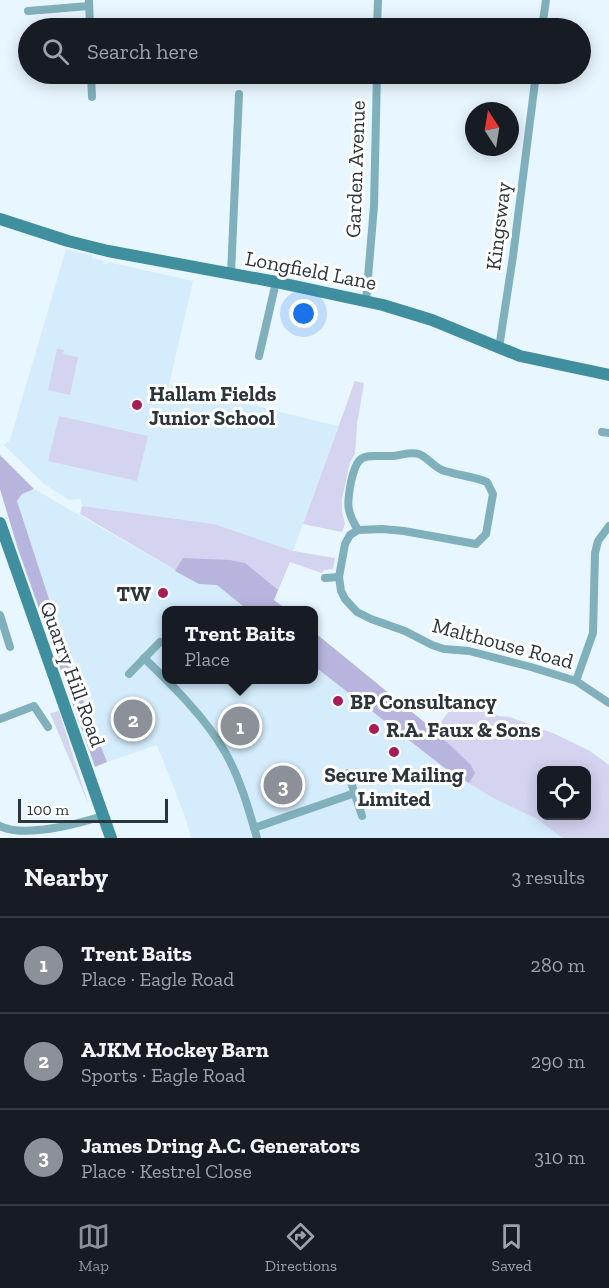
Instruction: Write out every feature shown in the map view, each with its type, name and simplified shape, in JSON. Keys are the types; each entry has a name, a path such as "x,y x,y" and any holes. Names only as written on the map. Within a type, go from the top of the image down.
{"street":[{"path":"377,18 378,0"},
{"path":"543,18 546,0"},
{"path":"28,10 89,3 90,18"},
{"name":"Garden Avenue","path":"366,301 373,222 376,84"},
{"name":"Kingsway","path":"499,348 535,84"},
{"path":"92,97 92,87 103,87"},
{"path":"231,274 239,94"},
{"name":"Longfield Lane","path":"0,219 87,246 366,301 417,315 520,356 609,375"},
{"path":"259,356 276,282"},
{"path":"325,578 339,577 346,540 358,530 368,528 393,530 476,544 486,534 492,491 487,482 442,470 419,454 390,457 370,455 361,459 354,470 347,500 351,519 358,530"},
{"name":"Quarry Hill Road","path":"0,523 111,838"},
{"path":"576,681 593,633 595,553 598,541 609,526"},
{"name":"Malthouse Road","path":"339,577 345,599 357,612 370,619 405,631 444,649 469,651 576,681 609,703"},
{"path":"0,615 2,632 10,647"},
{"path":"129,674 160,642"},
{"path":"144,658 162,677"},
{"path":"169,684 196,712 220,743 231,763 257,838"},
{"path":"0,719 34,706 48,727"},
{"path":"348,773 362,816"},
{"path":"255,828 354,793"},
{"path":"0,826 17,833 34,832 62,828 103,816"}],"shaded area":[{"name":"Hallam Fields Junior School","path":"66,249 92,255 92,258 104,261 103,264 108,262 193,281 169,385 338,426 293,551 214,524 82,506 81,499 69,500 44,484 4,445 10,440"},
{"path":"57,349 64,350 63,354 78,357 70,395 48,390"},
{"path":"355,381 364,383 355,454 350,462 342,499 345,524 342,532 303,524"},
{"path":"59,416 148,436 137,481 48,461"},
{"path":"0,455 34,489 22,494 17,501 76,682 107,762 95,767 18,549 0,489"},
{"path":"34,489 199,584 217,585 243,606 162,606 162,684 318,684 318,669 450,772 493,798 537,819 562,838 191,838 186,819 157,745 107,762 76,682 16,501 22,494"},
{"path":"82,506 214,524 293,551 335,558 333,569 324,570 322,573 290,562 274,600 258,606 243,606 217,585 199,584 80,514"},
{"path":"183,558 245,563 278,590 274,600 282,606 243,606 217,585 199,584 175,571"},
{"path":"318,635 434,730 471,765 475,773 469,783 450,772 318,669"},
{"path":"456,702 499,716 510,717 555,734 590,751 609,765 609,838 562,838 538,820 591,820 591,766 537,766 537,819 493,798 450,772 420,749"},
{"path":"59,711 88,803 50,713"}],"place":[{"name":"Hallam Fields Junior School","path":"137,405"},
{"name":"TW","path":"163,593"},
{"name":"BP Consultancy","path":"338,701"},
{"name":"AJKM Hockey Barn","path":"133,719"},
{"name":"Trent Baits","path":"240,726"},
{"name":"R.A. Faux & Sons","path":"374,729"},
{"name":"Secure Mailing Limited","path":"394,752"},
{"name":"James Dring A.C. Generators","path":"283,785"}]}
